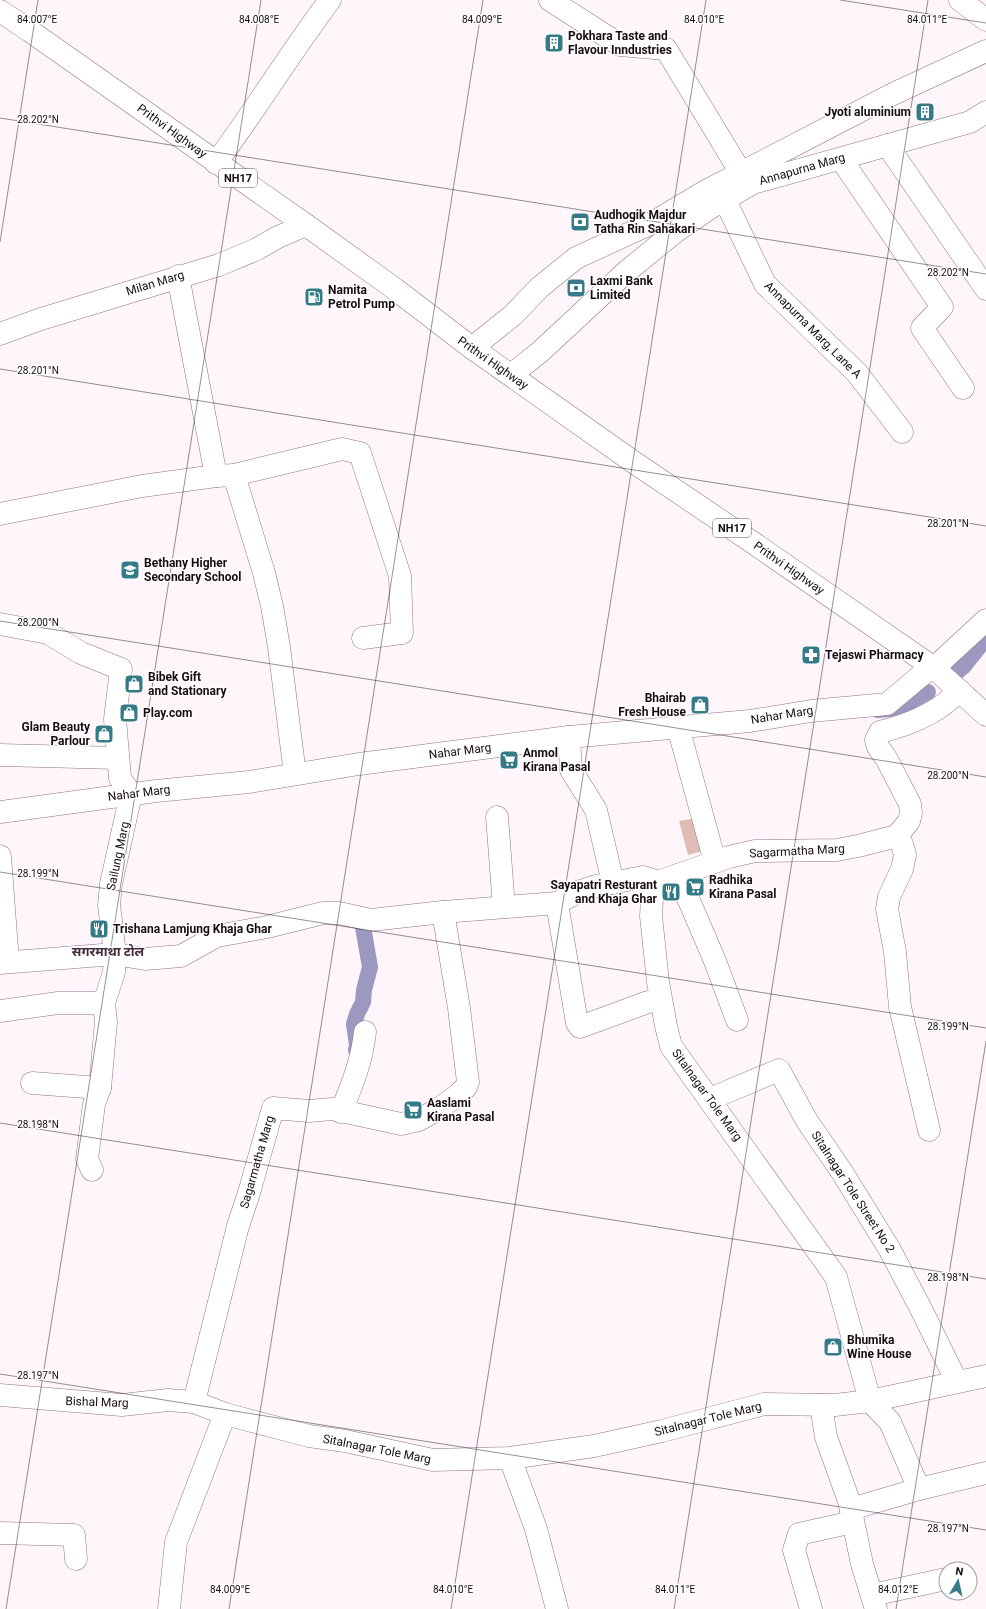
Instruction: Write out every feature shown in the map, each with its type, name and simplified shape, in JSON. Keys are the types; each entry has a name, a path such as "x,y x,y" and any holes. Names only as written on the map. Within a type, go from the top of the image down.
{"main road":[{"path":"216,163 248,120 266,90 330,0"},
{"path":"550,0 620,45 666,49 741,173"},
{"path":"960,0 986,20"},
{"name":"Prithvi Highway","path":"0,11 306,225 472,348 632,461 934,668 986,715"},
{"path":"472,348 513,315 540,287 576,258 654,222 706,191 895,93 986,51"},
{"name":"Annapurna Marg","path":"511,375 540,352 626,272 690,220 753,183 970,122 986,112"},
{"path":"887,145 986,289"},
{"path":"840,159 942,307 922,328 963,388"},
{"name":"Annapurna Marg, Lane A","path":"725,200 765,284 857,373 902,432"},
{"name":"Milan Marg","path":"0,334 41,319 178,276 219,265 257,249 278,237 306,225"},
{"path":"178,276 225,475 264,573 272,606 279,647 295,774"},
{"path":"0,514 142,486 225,475 342,449 360,453 400,576 402,633 363,638"},
{"path":"914,720 887,704 924,673 934,668 986,620"},
{"path":"0,624 48,634 81,652 121,669 115,719 118,758 120,778 131,798"},
{"path":"929,1130 900,1007 895,952 887,909 889,898 902,869 905,855 902,844 897,836 909,821 911,813 910,804 886,758 878,747 876,740 880,732 903,726 940,708 959,690"},
{"name":"Nahar Marg","path":"0,812 131,798 569,737 750,720 811,711 887,704"},
{"path":"678,727 715,862"},
{"path":"569,737 571,770 596,810 613,883"},
{"path":"0,755 118,758"},
{"name":"Sailung Marg","path":"104,1004 114,972 115,954 110,915 110,893 131,798"},
{"path":"497,817 504,907"},
{"name":"Sagarmatha Marg","path":"668,878 729,857 755,851 837,850 897,836"},
{"path":"0,856 4,963 115,954 145,959 182,956 217,936 267,927 323,912 339,913 370,920 443,912 557,903 578,892 613,883 643,877 668,878 715,960 737,1020"},
{"name":"Sitalnagar Tole Marg","path":"194,1402 225,1414 309,1436 345,1441 433,1460 510,1458 594,1446 662,1431 764,1404 821,1405 870,1401 836,1277 671,1046 658,982 651,916 652,899 668,878"},
{"path":"557,903 577,1023 580,1027 648,1002"},
{"name":"Sagarmatha Marg","path":"194,1402 238,1226 249,1194 273,1108 309,1111 325,1109 401,1124 419,1120 440,1108 466,1087 468,1082 459,1008 443,912"},
{"path":"0,1011 58,1003 104,1004 106,1022 100,1088 94,1104 87,1159 92,1170"},
{"path":"341,1112 361,1058 365,1032"},
{"name":"Sitalnagar Tole Street No 2","path":"710,1099 778,1070 807,1121 842,1172 890,1250 957,1382"},
{"path":"32,1083 100,1088"},
{"path":"870,1401 986,1376"},
{"name":"Bishal Marg","path":"0,1395 122,1405 168,1400 194,1402"},
{"path":"870,1401 890,1422 919,1489"},
{"path":"821,1405 826,1437 852,1515 862,1564 874,1602 938,1582"},
{"path":"169,1609 176,1542 225,1414"},
{"path":"510,1458 536,1529 557,1609"},
{"path":"811,1609 794,1550 798,1534 919,1489 986,1473"},
{"path":"0,1533 74,1535 76,1559"}],"shaded area":[{"path":"697,818 706,850 688,855 679,821"}],"waterway":[{"path":"958,671 964,666 986,638"},
{"path":"878,710 899,708 928,692"},
{"path":"356,1050 357,1045 354,1024 363,1002 364,990 370,967 363,927"}],"place":[{"name":"Pokhara Taste and Flavour Inndustries","path":"554,43"},
{"name":"Jyoti aluminium","path":"925,112"},
{"name":"Audhogik Majdur Tatha Rin Sahakari","path":"580,222"},
{"name":"Laxmi Bank Limited","path":"576,288"},
{"name":"Namita Petrol Pump","path":"314,297"},
{"name":"Bethany Higher Secondary School","path":"130,570"},
{"name":"Tejaswi Pharmacy","path":"811,655"},
{"name":"Bibek Gift and Stationary","path":"134,684"},
{"name":"Bhairab Fresh House","path":"700,705"},
{"name":"Play.com","path":"129,713"},
{"name":"Glam Beauty Parlour","path":"104,734"},
{"name":"Anmol Kirana Pasal","path":"509,760"},
{"name":"Radhika Kirana Pasal","path":"695,887"},
{"name":"Sayapatri Resturant and Khaja Ghar","path":"671,892"},
{"name":"Trishana Lamjung Khaja Ghar","path":"99,929"},
{"name":"Aaslami Kirana Pasal","path":"413,1110"},
{"name":"Bhumika Wine House","path":"833,1347"}],"district":[{"name":"सगरमाथा टोल","path":"108,951"}]}
